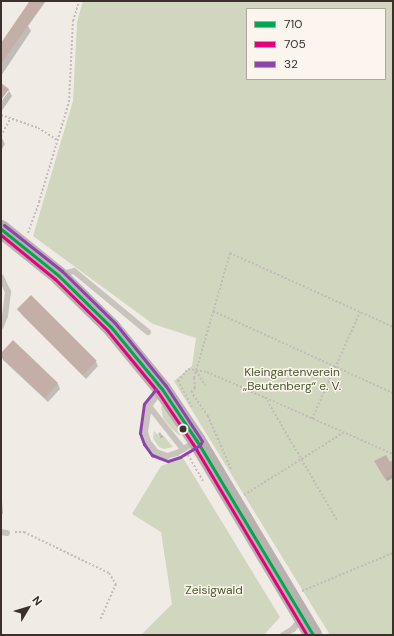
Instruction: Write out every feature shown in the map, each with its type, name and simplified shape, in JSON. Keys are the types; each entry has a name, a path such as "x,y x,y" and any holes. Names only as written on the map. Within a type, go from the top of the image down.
{"main road":[{"path":"1,228 58,275 110,327 162,389 190,445 312,635"}],"lane":[{"path":"58,275 74,271 148,332"},
{"path":"1,277 8,292 5,316 1,326"},
{"path":"149,406 190,445 167,456 156,452 148,442 145,432 149,406 162,389"},
{"path":"283,635 293,629 302,618"}],"path":[{"path":"23,245 39,202 69,102 73,21 79,1"},
{"path":"1,115 38,128 57,140"},
{"path":"1,136 10,119"},
{"path":"233,474 208,416 191,392 194,388 194,378 230,253 393,326"},
{"path":"212,312 393,393"},
{"path":"312,419 360,312"},
{"path":"195,414 178,381 188,369 196,372 207,372 265,396 312,419 393,454"},
{"path":"196,372 205,385"},
{"path":"265,396 337,520"},
{"path":"247,502 243,495 343,433"},
{"path":"4,532 24,532 109,573 116,584 100,620"},
{"path":"301,592 393,553"},
{"path":"297,585 305,598"}],"green space":[{"name":"Kleingartenverein „Beutenberg“ e. V.","path":"83,1 393,1 393,635 330,635 174,381 192,366 196,338 153,324 33,236 73,101 77,22"},
{"path":"163,405 181,431 180,436 163,418 161,407"},
{"path":"154,431 160,437 163,435 173,447 164,449 159,447 153,438"},
{"name":"Zeisigwald","path":"183,458 280,617 264,635 141,635 172,604 161,532 132,514 161,466"}],"building":[{"path":"27,1 45,1 1,64 1,43 29,2"},
{"path":"1,83 9,89 1,100"},
{"path":"31,295 97,361 83,375 17,309"},
{"path":"13,340 58,383 45,398 1,357 1,353"},
{"path":"386,455 390,462 393,460 393,474 385,479 374,461"}],"transit line":[{"name":"32","path":"4,225 62,271 115,323 166,386"},
{"name":"710","path":"1,229 58,275 111,327 162,389 197,441 313,635"},
{"name":"705","path":"1,235 55,279 107,330 158,392 193,444 307,635"},
{"name":"32","path":"156,389 144,404 140,433 144,444 152,455 168,461 180,457 200,445 202,441 166,386"}]}
